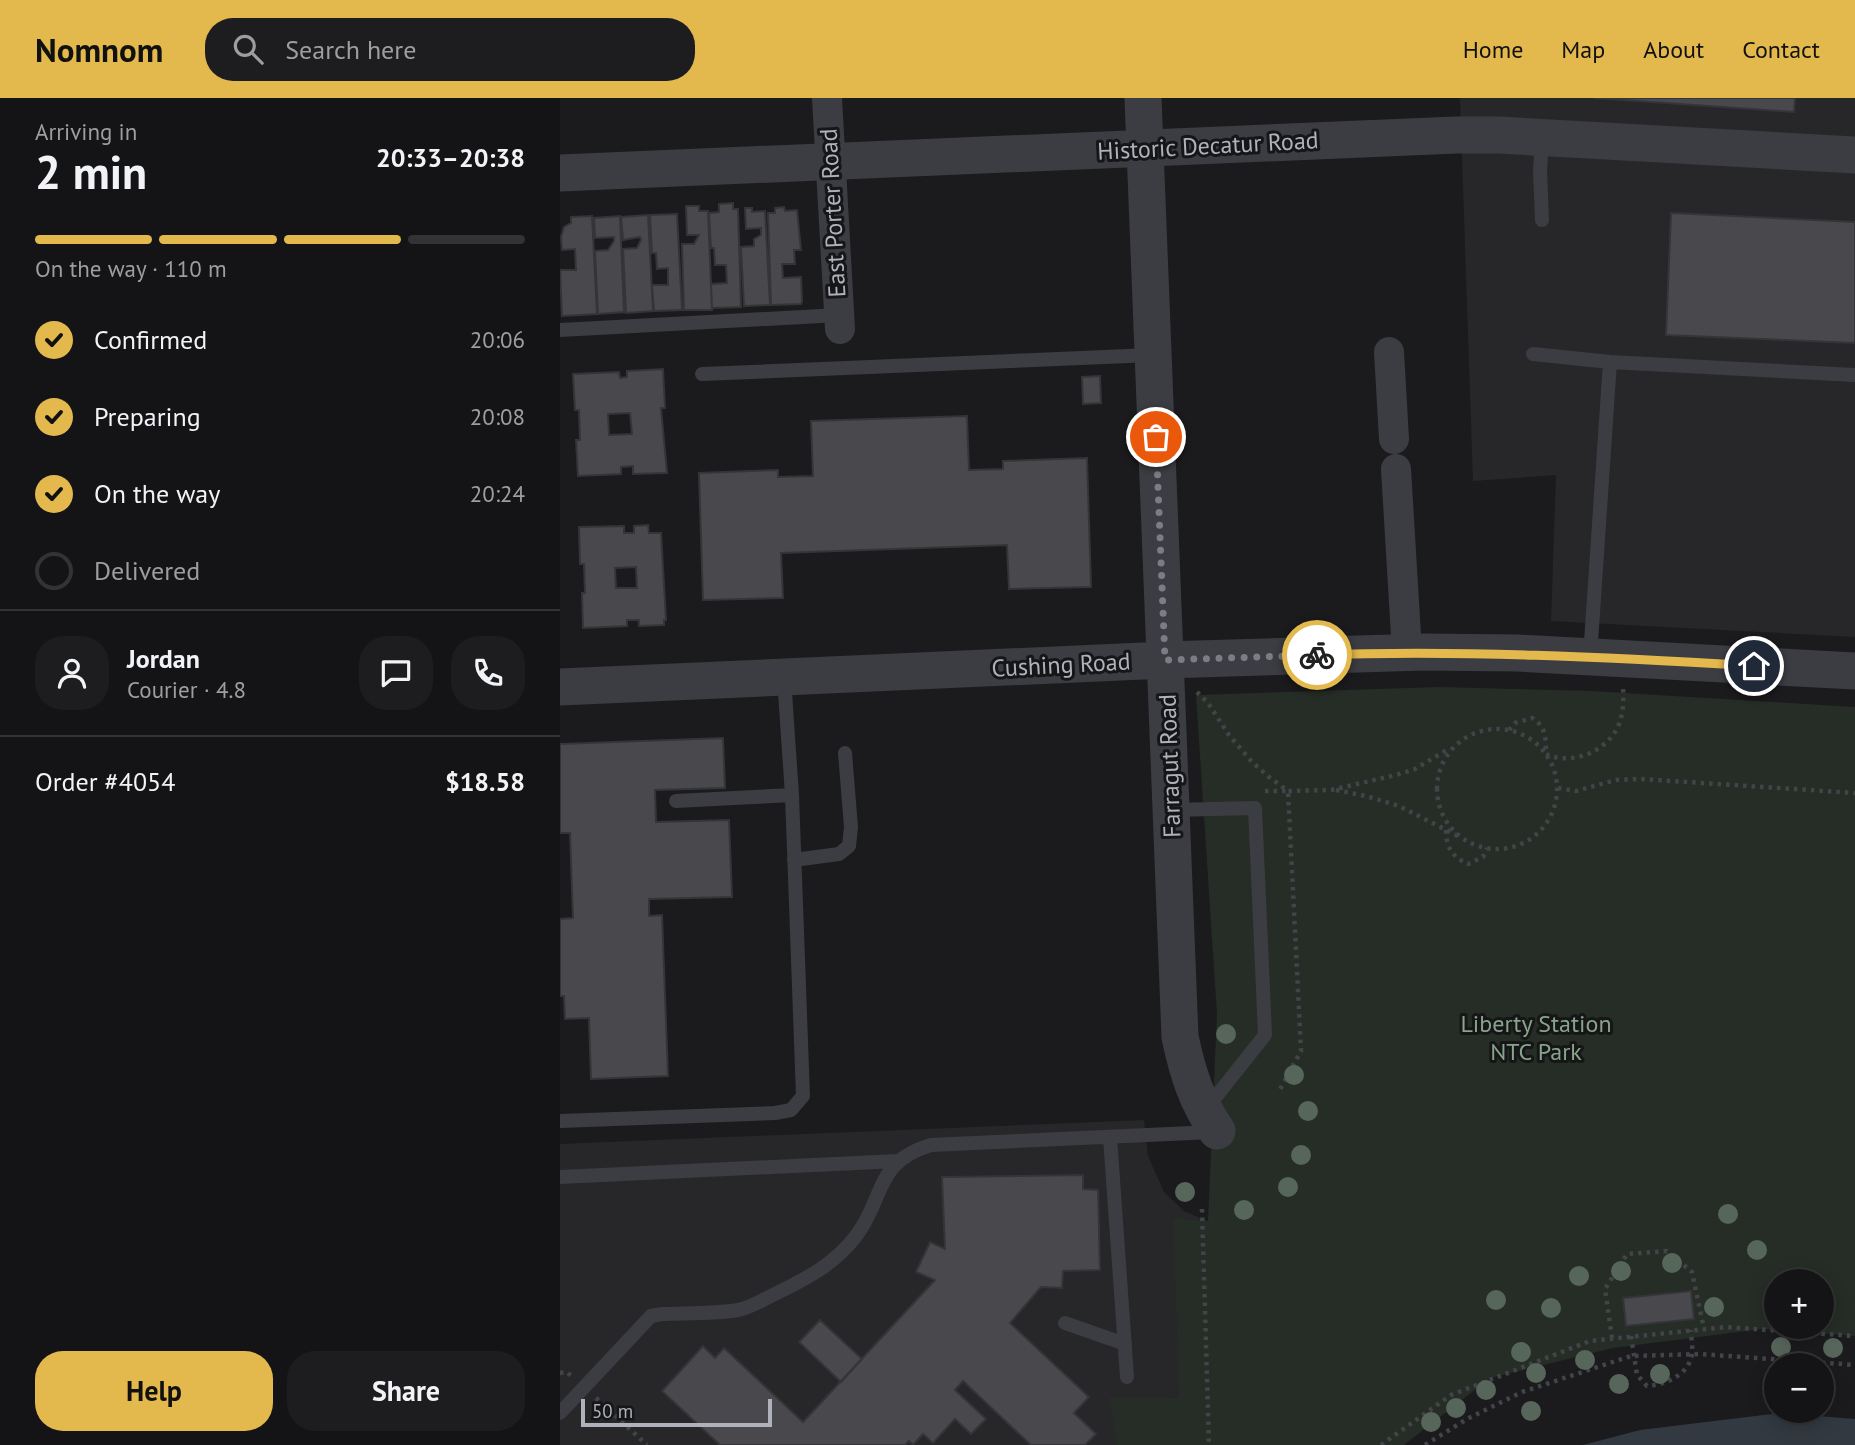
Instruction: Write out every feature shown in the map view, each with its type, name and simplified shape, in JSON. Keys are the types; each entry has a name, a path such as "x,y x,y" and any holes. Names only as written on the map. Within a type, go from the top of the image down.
{"street":[{"name":"East Porter Road","path":"827,98 840,322"},
{"name":"Farragut Road","path":"1143,98 1181,1037 1188,1076 1211,1122"},
{"name":"Historic Decatur Road","path":"560,173 1408,136 1499,135 1855,155"},
{"path":"1389,352 1394,439"},
{"path":"1396,469 1407,652"},
{"name":"Cushing Road","path":"560,687 1407,652 1517,653 1855,671"}],"lane":[{"path":"1542,137 1542,220"},
{"path":"560,330 840,322"},
{"path":"1533,354 1610,362 1855,375"},
{"path":"702,374 1153,355"},
{"path":"1590,657 1610,362"},
{"path":"560,1121 775,1113 790,1110 800,1100 804,1089 792,795 784,677"},
{"path":"794,860 839,854 849,846 845,753"},
{"path":"676,801 792,795"},
{"path":"560,1413 652,1316 738,1310 809,1278 830,1264 855,1238 864,1224 883,1180 898,1161 914,1150 931,1145 1110,1137 1211,1122 1265,1035 1255,808 1171,810"},
{"path":"1110,1137 1127,1377"},
{"path":"560,1177 898,1161"},
{"path":"1065,1322 1125,1344"}],"path":[{"path":"1331,790 1415,769 1475,733 1486,730 1509,730 1526,736 1546,754 1559,760 1573,759 1594,751 1615,733 1622,715 1623,688"},
{"path":"1196,692 1208,703 1229,735 1252,762 1288,791 1301,1051 1278,1093"},
{"path":"1264,791 1331,790 1366,796 1399,806 1465,840 1487,848 1516,846 1538,833 1547,822 1554,808 1558,788 1554,768 1546,754 1546,739 1539,723 1532,718 1524,719 1509,730"},
{"path":"1460,742 1443,762 1437,791 1441,812 1465,840"},
{"path":"1558,788 1576,791 1616,780 1641,779 1855,793"},
{"path":"1446,830 1448,848 1455,857 1468,864 1476,862 1487,848"},
{"path":"1202,1209 1209,1445"},
{"path":"1612,1338 1605,1289 1627,1254 1667,1251 1692,1272 1704,1329"},
{"path":"1381,1445 1451,1395 1590,1340 1726,1327 1855,1336"},
{"path":"1631,1336 1637,1375 1647,1386 1660,1386 1688,1366 1692,1354 1691,1331"},
{"path":"1425,1445 1467,1419 1522,1392 1635,1355 1692,1354 1855,1365"},
{"path":"584,1387 647,1445"}],"shaded area":[{"path":"1460,98 1855,98 1855,637 1551,621 1556,475 1473,481"},
{"path":"1144,1120 1148,1156 1164,1192 1184,1211 1200,1218 1209,1445 560,1445 560,1144"},
{"path":"1764,1415 1764,1423 1834,1423 1834,1417 1855,1419 1855,1445 1583,1445 1640,1430"}],"green space":[{"name":"Liberty Station NTC Park","path":"1439,687 1592,691 1855,707 1855,1336 1834,1334 1834,1269 1764,1269 1764,1329 1613,1348 1490,1378 1404,1445 1117,1445 1110,1397 1179,1398 1173,1218 1208,1221 1217,1014 1196,695"}],"building":[{"path":"1594,98 1795,98 1794,112"},
{"path":"733,203 733,209 738,209 741,307 712,308 711,284 727,283 726,265 715,265 709,213 719,212 719,204"},
{"path":"686,206 699,206 699,211 708,211 712,310 684,310 682,244 694,244 699,235 687,235"},
{"path":"784,207 785,211 797,210 801,250 794,250 795,264 782,264 783,278 801,277 802,301 801,304 771,305 768,213 775,213 775,208"},
{"path":"745,208 752,208 752,212 765,211 770,305 744,306 741,247 754,246 754,239 761,235 761,228 746,229"},
{"path":"1671,213 1855,222 1855,343 1666,335"},
{"path":"677,214 682,310 654,311 652,285 668,285 668,268 657,269 656,253 652,253 650,215"},
{"path":"648,215 653,311 626,313 623,249 637,248 641,240 640,237 623,240 621,217"},
{"path":"592,216 597,314 562,316 560,270 576,270 575,249 562,250 561,237 564,227 571,223 571,217"},
{"path":"620,216 624,312 598,314 595,251 608,250 614,237 595,238 594,218"},
{"path":"663,369 665,408 661,408 667,473 633,474 633,466 621,467 621,474 578,476 576,440 580,440 579,410 575,410 573,374 619,372 620,378 627,377 627,371","holes":["630,413 632,434 609,435 608,414"]},
{"path":"1100,376 1101,403 1083,404 1082,377"},
{"path":"967,416 969,470 1003,469 1003,461 1087,458 1091,587 1009,589 1007,545 781,553 783,598 703,600 699,473 778,470 778,477 813,476 811,421"},
{"path":"648,525 649,533 661,533 666,620 664,625 639,626 639,620 627,620 627,626 583,628 584,564 580,564 579,527 624,526 624,533 634,533 634,526","holes":["636,567 637,588 616,588 615,568"]},
{"path":"723,738 725,788 655,790 656,822 729,820 732,897 649,899 649,916 662,915 668,1076 591,1079 589,1018 565,1019 564,996 560,996 560,919 573,918 570,833 560,833 560,744"},
{"path":"1083,1175 1083,1189 1098,1190 1100,1270 1063,1271 1062,1288 1041,1287 1010,1323 1089,1397 1074,1413 1096,1434 1085,1445 1031,1445 963,1381 955,1390 986,1419 971,1434 955,1419 933,1443 923,1434 913,1445 909,1441 905,1445 720,1445 662,1391 703,1346 715,1358 724,1348 803,1422 935,1280 916,1272 930,1242 945,1249 942,1177"},
{"path":"1691,1291 1694,1319 1626,1326 1623,1298"},
{"path":"820,1320 862,1359 841,1382 799,1342"}],"way so far":[{"path":"1156,437 1165,660 1317,655"}],"route":[{"path":"1317,655 1517,653 1754,666"}]}
